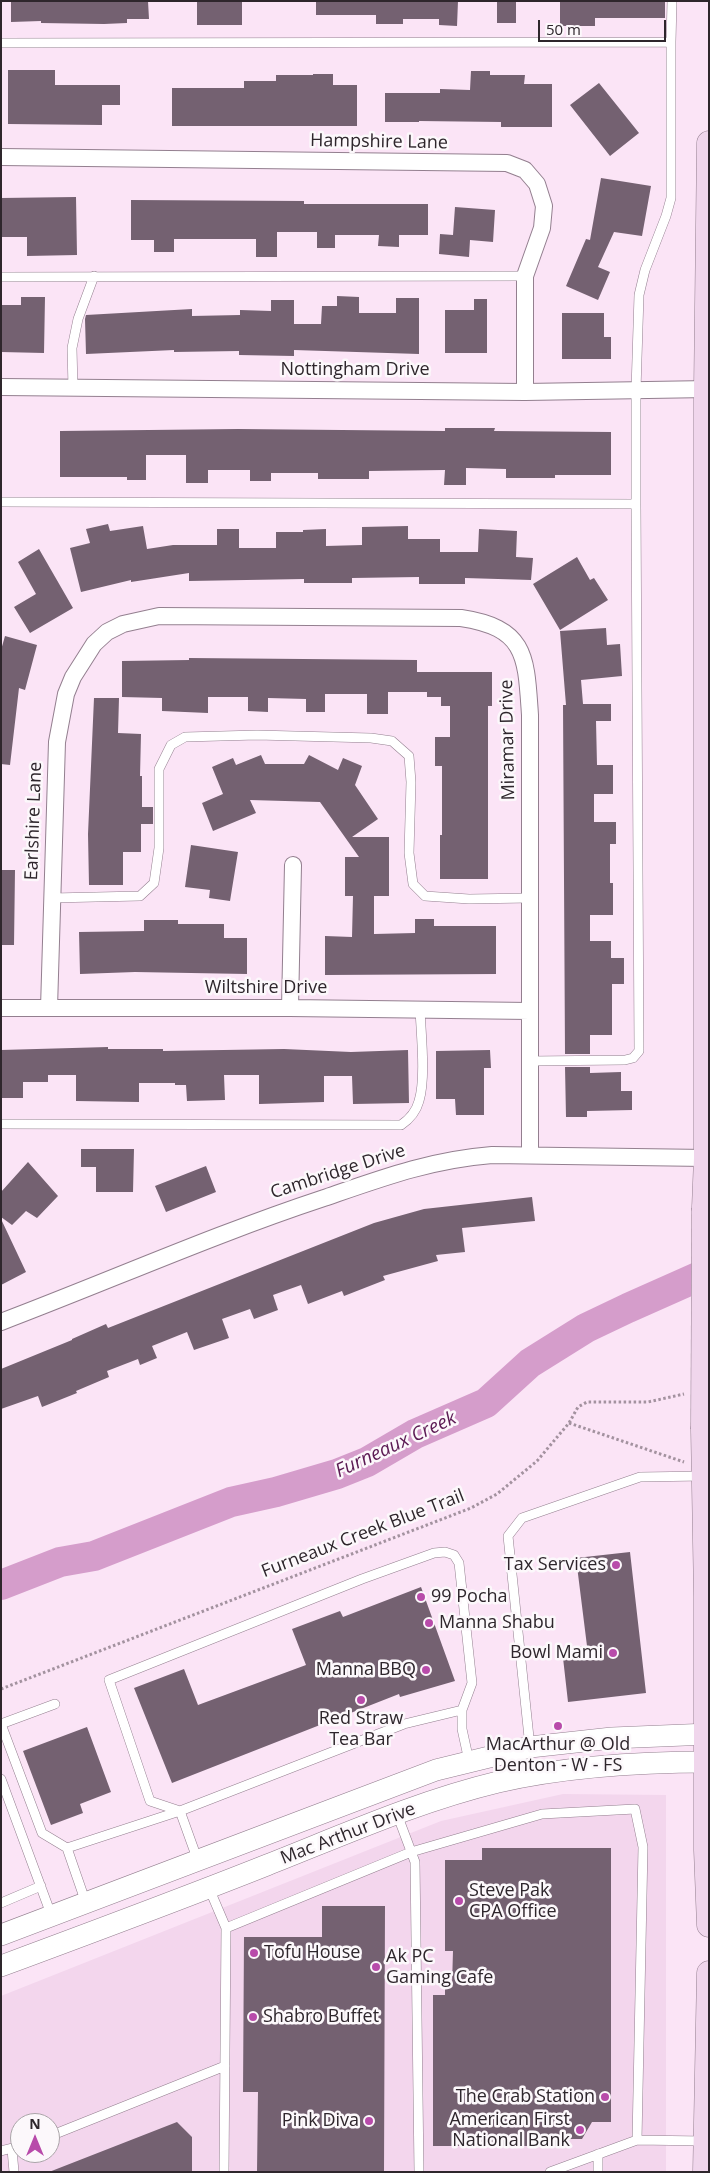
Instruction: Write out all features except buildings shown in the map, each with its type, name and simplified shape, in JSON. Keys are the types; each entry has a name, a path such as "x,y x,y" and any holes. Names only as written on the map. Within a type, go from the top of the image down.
{"main road":[{"path":"709,144 708,956 703,1429 709,1925"},
{"path":"705,2172 709,1973"}],"street":[{"name":"Hampshire Lane","path":"1,157 507,163 525,170 537,184 544,206 542,228 525,276 525,392"},
{"name":"Nottingham Drive","path":"1,387 525,392 708,389"},
{"name":"Miramar Drive","path":"94,644 107,632 123,624 159,616 461,618 483,621 506,632 516,641 527,675 530,715 530,1155"},
{"name":"Earlshire Lane","path":"49,1008 57,742 66,694 73,677 94,644"},
{"path":"290,1008 293,865"},
{"name":"Wiltshire Drive","path":"1,1008 290,1008 530,1011"},
{"name":"Cambridge Drive","path":"1,1322 267,1217 416,1166 459,1158 492,1155 706,1158"},
{"name":"Mac Arthur Drive","path":"1,1936 436,1770 530,1747 612,1738 707,1734"},
{"name":"Mac Arthur Drive","path":"1,1966 209,1888 397,1814 456,1794 540,1774 613,1764 707,1762"},
{"path":"198,1861 209,1888"}],"lane":[{"path":"530,1061 625,1060 633,1058 639,1051 636,390 639,295 645,270 672,198 672,1"},
{"path":"1,43 671,42"},
{"path":"73,388 72,348 78,319 94,276"},
{"path":"1,277 283,278 525,276"},
{"path":"1,502 636,504"},
{"path":"52,898 140,896 154,883 159,848 159,769 170,745 185,737 257,736 370,738 392,741 409,756 411,782 409,853 413,884 425,896 469,899 529,898"},
{"path":"1,1124 400,1125 412,1118 420,1101 422,1065 420,1010"},
{"path":"530,1747 508,1536 522,1518 640,1477 704,1476"},
{"path":"180,1811 150,1800 109,1680 362,1579 434,1553 445,1552 454,1555 459,1563 472,1683 462,1710 462,1729 469,1761"},
{"path":"55,1704 2,1724 42,1833 67,1848 86,1904"},
{"path":"67,1848 180,1811 404,1724 462,1710"},
{"path":"1,1779 52,1917"},
{"path":"226,1928 412,1852 542,1814 634,1809 643,1847 637,2140"},
{"path":"180,1811 198,1861"},
{"path":"397,1814 415,1862 419,2172"},
{"path":"1,1903 42,1886"},
{"path":"209,1888 226,1928 224,2172"},
{"path":"60,2132 225,2066"},
{"path":"550,2172 637,2140 706,2142"},
{"path":"598,2154 598,2172"}],"path":[{"name":"Furneaux Creek Blue Trail","path":"1,1689 471,1508 497,1494 537,1462 569,1423 578,1407 587,1402 648,1402 691,1392"},
{"path":"569,1423 693,1465 704,1476"}],"shaded area":[{"path":"563,1794 666,1795 666,2172 1,2172 1,1996 441,1821"}],"waterway":[{"name":"Furneaux Creek","path":"1,1585 60,1562 94,1556 231,1502 276,1492 337,1474 367,1462 415,1434 486,1403 530,1363 586,1328 709,1272"}],"place":[{"name":"Tax Services","path":"616,1565"},
{"name":"99 Pocha","path":"421,1597"},
{"name":"Manna Shabu","path":"429,1623"},
{"name":"Bowl Mami","path":"613,1653"},
{"name":"Manna BBQ","path":"426,1670"},
{"name":"Red Straw Tea Bar","path":"361,1700"},
{"name":"MacArthur @ Old Denton - W - FS","path":"558,1726"},
{"name":"Steve Pak CPA Office","path":"459,1901"},
{"name":"Tofu House","path":"254,1953"},
{"name":"Ak PC Gaming Cafe","path":"376,1967"},
{"name":"Shabro Buffet","path":"253,2017"},
{"name":"The Crab Station","path":"605,2097"},
{"name":"Pink Diva","path":"369,2121"},
{"name":"American First National Bank","path":"580,2130"}]}
